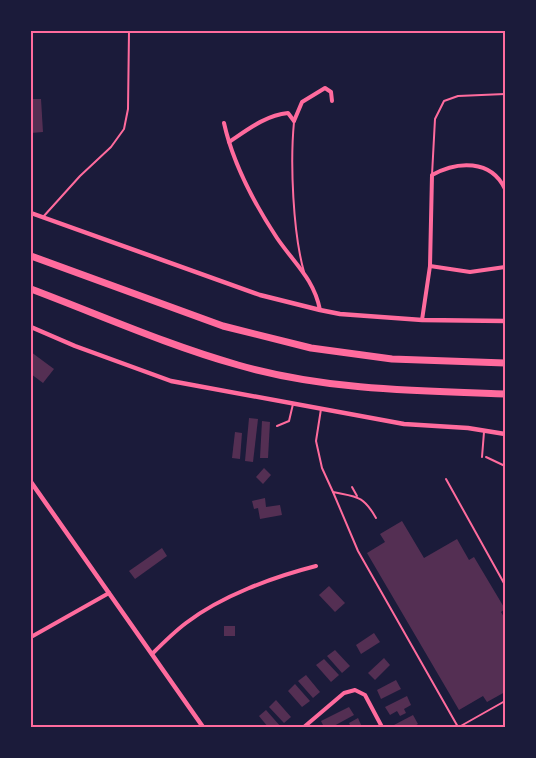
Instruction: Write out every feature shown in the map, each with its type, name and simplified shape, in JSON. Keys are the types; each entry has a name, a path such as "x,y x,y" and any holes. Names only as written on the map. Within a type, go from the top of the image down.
{"highway":[{"path":"31,256 223,326 311,348 392,359 505,363"},
{"path":"31,289 197,352 238,365 284,376 382,390 505,394"}],"street":[{"path":"294,121 302,102 325,88 331,92 332,101"},
{"path":"230,142 262,121 281,114 288,113 294,121"},
{"path":"224,123 230,142 259,209 285,250 304,272 317,296 320,310"},
{"path":"422,320 430,266 432,175 452,166 479,166 494,173 505,189"},
{"path":"31,213 260,295 320,310 340,314 422,320 505,321"},
{"path":"430,266 470,272 505,267"},
{"path":"31,327 75,346 171,381 404,424 484,429 505,434"},
{"path":"31,482 203,727"},
{"path":"152,654 192,619 243,591 286,574 316,566"},
{"path":"31,636 109,593"},
{"path":"304,727 344,693 355,690 365,695 382,727"}],"lane":[{"path":"43,218 80,176 111,147 124,129 128,109 129,31"},
{"path":"432,175 435,120 444,101 458,96 505,94"},
{"path":"294,121 292,152 294,190 304,272"},
{"path":"277,426 289,421 293,404"},
{"path":"321,409 316,440 322,468 358,551 458,727 505,701"},
{"path":"482,457 484,429"},
{"path":"486,457 505,466"},
{"path":"446,479 505,584"},
{"path":"352,487 357,497"},
{"path":"333,492 357,497 367,502 376,518"}],"building":[{"path":"31,99 41,99 43,132 31,133"},
{"path":"31,352 54,369 43,383 31,374"},
{"path":"249,418 258,419 253,462 245,461"},
{"path":"262,421 270,422 268,458 260,458"},
{"path":"235,432 242,433 240,459 232,458"},
{"path":"264,468 271,475 263,484 256,477"},
{"path":"265,498 266,507 280,505 282,515 260,519 258,508 254,509 252,501"},
{"path":"402,521 424,558 457,539 469,560 474,557 505,609 501,612 505,619 505,692 487,702 483,696 459,710 367,553 385,542 380,534"},
{"path":"162,548 167,556 135,579 129,571"},
{"path":"329,586 345,603 335,612 319,595"},
{"path":"224,626 235,626 235,636 224,636"},
{"path":"374,633 380,642 361,654 356,645"},
{"path":"335,650 350,666 342,673 327,656"},
{"path":"384,658 390,665 375,680 368,673"},
{"path":"324,659 339,675 331,682 316,665"},
{"path":"306,675 320,692 313,698 298,681"},
{"path":"396,680 401,689 381,699 377,690"},
{"path":"295,684 310,701 302,707 288,691"},
{"path":"407,696 411,705 404,709 406,713 400,716 397,711 390,715 385,707"},
{"path":"276,700 291,717 284,723 269,707"},
{"path":"349,707 354,715 332,727 324,727 321,721"},
{"path":"266,710 281,727 268,727 259,716"},
{"path":"413,715 418,724 413,727 395,727 394,725"},
{"path":"358,718 362,727 351,727 349,723"}]}
